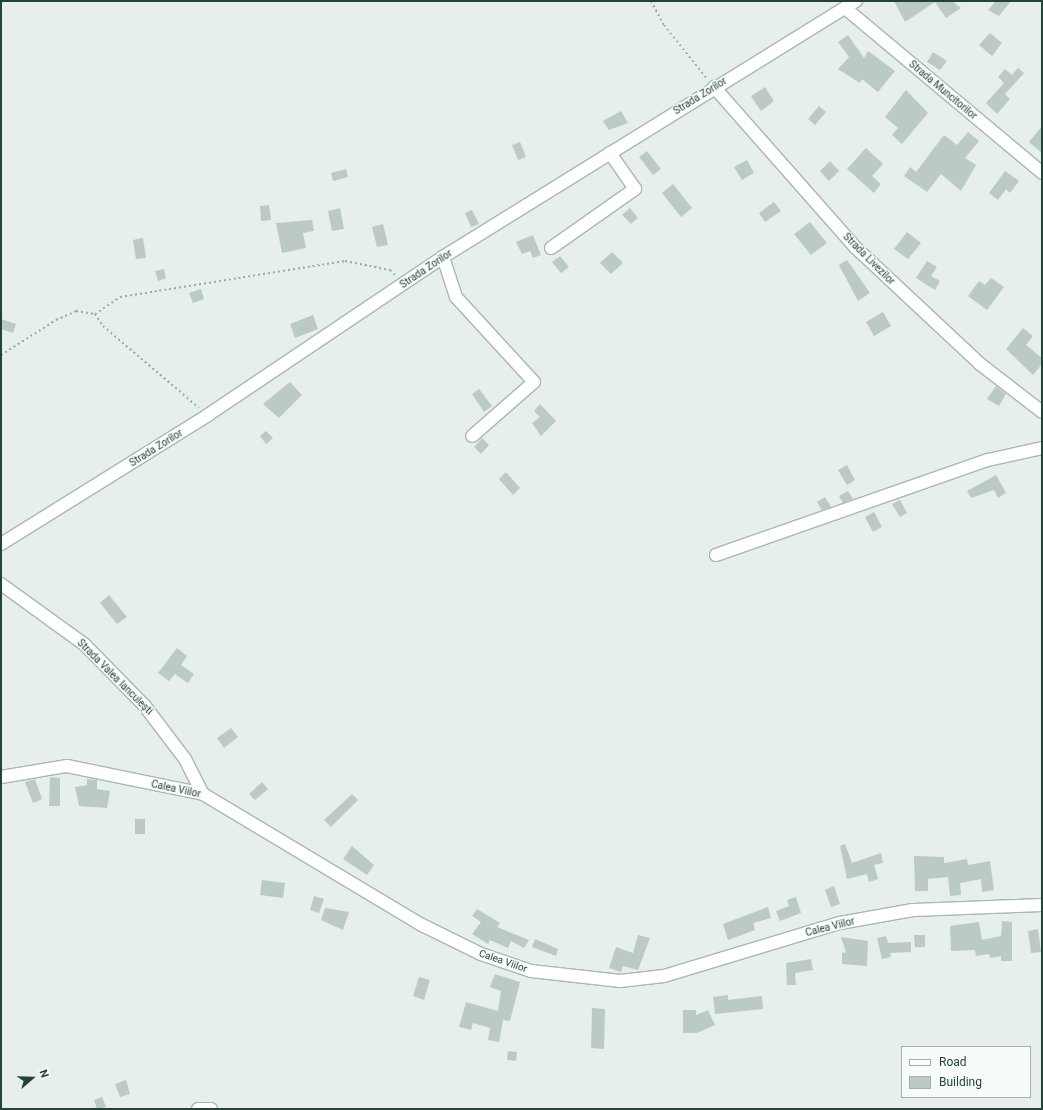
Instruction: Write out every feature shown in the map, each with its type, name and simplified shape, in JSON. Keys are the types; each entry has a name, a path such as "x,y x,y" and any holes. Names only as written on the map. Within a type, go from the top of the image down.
{"street":[{"name":"Strada Zorilor","path":"1,544 208,415 444,257 856,1"},
{"name":"Strada Muncitorilor","path":"845,8 1042,173"},
{"name":"Strada Livezilor","path":"714,88 855,247 974,359 1042,412"},
{"path":"551,248 635,189 610,153"},
{"path":"444,257 456,297 534,382 472,436"},
{"path":"716,555 988,460 1042,448"},
{"name":"Strada Valea Ianculești","path":"1,584 84,644 144,704 185,759 203,794"},
{"name":"Calea Viilor","path":"1,777 67,766 203,794 422,925 481,954 531,970 620,981 664,976 840,923 914,910 1042,905"},
{"path":"198,1109 211,1109"}],"path":[{"path":"651,1 664,25 714,88"},
{"path":"1,355 63,317 76,311 95,314 120,297 345,261 390,270 402,286"},
{"path":"95,314 103,326 208,415"}],"building":[{"path":"894,1 952,1 961,8 946,18 935,2 905,22"},
{"path":"996,1 1011,1 999,16 988,10"},
{"path":"990,33 1002,43 992,56 979,45"},
{"path":"848,35 864,58 868,51 895,71 878,92 862,79 860,83 838,69 849,57 838,42"},
{"path":"933,52 947,61 940,70 927,62"},
{"path":"1018,68 1024,73 1005,94 1010,99 997,114 986,103 1004,83 998,77 1005,69 1012,75"},
{"path":"765,87 774,101 761,111 751,96"},
{"path":"906,90 928,113 902,144 892,135 898,128 885,117"},
{"path":"819,106 826,112 815,125 808,119"},
{"path":"621,111 628,123 609,130 603,121"},
{"path":"1042,126 1042,153 1029,142"},
{"path":"968,132 979,141 965,158 976,165 961,191 941,174 927,192 904,176 910,167 916,172 944,135 957,145"},
{"path":"520,142 526,157 518,160 512,145"},
{"path":"866,148 883,164 872,176 881,184 874,193 847,169"},
{"path":"647,151 661,169 653,175 639,157"},
{"path":"747,160 754,173 742,180 734,167"},
{"path":"830,161 839,171 829,181 820,171"},
{"path":"346,169 348,177 333,181 331,173"},
{"path":"1005,171 1019,181 1010,193 1006,189 998,200 989,193"},
{"path":"673,184 692,208 681,217 662,193"},
{"path":"774,202 781,211 765,222 759,213"},
{"path":"269,205 271,220 261,221 260,206"},
{"path":"340,208 344,229 332,231 328,211"},
{"path":"630,208 638,218 631,224 622,215"},
{"path":"472,210 479,224 471,227 465,213"},
{"path":"312,220 314,231 303,233 306,248 282,253 276,223"},
{"path":"810,222 827,243 811,255 794,234"},
{"path":"383,224 388,245 377,247 372,227"},
{"path":"907,232 921,243 908,259 894,249"},
{"path":"533,235 541,255 533,258 530,251 522,254 516,242"},
{"path":"143,238 146,258 136,259 133,240"},
{"path":"612,252 623,263 611,274 600,263"},
{"path":"560,256 569,267 561,273 552,262"},
{"path":"847,260 870,293 858,301 839,265"},
{"path":"927,261 937,267 931,276 940,281 935,290 916,278"},
{"path":"164,269 166,278 158,281 155,271"},
{"path":"991,278 1004,287 987,310 968,296 979,281 985,285"},
{"path":"201,289 204,299 193,303 189,293"},
{"path":"883,312 891,326 874,336 866,322"},
{"path":"313,315 318,329 295,338 290,324"},
{"path":"1,319 16,324 13,333 1,329"},
{"path":"1023,328 1033,336 1026,345 1042,358 1042,364 1033,375 1006,349"},
{"path":"290,382 302,395 279,418 263,404"},
{"path":"996,386 1006,394 999,406 987,399"},
{"path":"479,389 492,406 484,412 472,394"},
{"path":"540,404 556,421 541,436 532,423 540,417 534,411"},
{"path":"266,431 273,438 266,444 260,436"},
{"path":"482,438 489,445 481,454 474,447"},
{"path":"847,465 855,480 847,485 838,470"},
{"path":"506,472 520,488 513,495 499,479"},
{"path":"996,475 1006,493 998,498 994,490 971,498 967,491"},
{"path":"848,491 853,499 843,503 839,496"},
{"path":"825,497 831,507 822,510 817,502"},
{"path":"900,500 907,513 900,517 892,504"},
{"path":"874,512 882,527 873,532 865,517"},
{"path":"109,595 127,617 117,624 100,603"},
{"path":"177,648 187,656 181,665 194,674 188,683 175,674 169,681 158,673"},
{"path":"231,728 238,737 224,748 217,738"},
{"path":"50,777 60,778 60,806 49,806"},
{"path":"35,779 42,799 33,803 25,782"},
{"path":"87,779 97,780 97,789 110,791 107,808 79,806 75,787 87,785"},
{"path":"262,782 268,789 255,800 249,794"},
{"path":"352,794 358,800 331,827 324,820"},
{"path":"135,819 145,819 145,834 135,834"},
{"path":"845,844 852,863 881,853 883,863 874,865 878,879 869,882 867,874 847,879 840,846"},
{"path":"352,846 374,865 367,875 343,859"},
{"path":"914,856 944,857 944,863 967,859 968,865 990,861 994,890 982,892 981,879 960,883 961,895 950,896 948,877 928,879 928,891 915,891"},
{"path":"262,880 285,883 283,898 260,895"},
{"path":"834,886 840,904 831,907 825,890"},
{"path":"314,896 324,899 319,913 310,910"},
{"path":"796,897 801,913 780,921 776,911 789,906 787,900"},
{"path":"768,907 771,918 753,923 755,930 728,940 723,924"},
{"path":"325,908 349,912 343,930 321,920"},
{"path":"477,909 500,923 497,927 529,940 524,948 511,941 508,948 490,940 488,944 472,934 481,922 472,916"},
{"path":"1002,921 1012,922 1012,961 1001,961 1001,956 990,958 989,954 976,956 975,950 951,951 950,926 979,922 982,940 1001,936"},
{"path":"1038,929 1041,952 1031,953 1028,931"},
{"path":"638,935 650,938 638,970 623,966 621,972 609,968 616,947 633,953"},
{"path":"914,935 925,935 925,947 915,947"},
{"path":"886,936 888,943 911,942 911,952 890,953 891,957 882,959 877,938"},
{"path":"841,937 868,941 867,966 842,964 842,953 846,952"},
{"path":"535,939 558,949 556,956 532,947"},
{"path":"811,959 813,970 795,973 796,985 787,985 786,963"},
{"path":"495,974 520,982 510,1021 503,1020 499,1042 488,1040 490,1028 473,1023 471,1030 459,1027 466,1002 498,1011 501,991 490,987"},
{"path":"419,977 430,980 424,1000 413,996"},
{"path":"728,995 728,1000 762,996 763,1009 715,1014 713,997"},
{"path":"592,1008 605,1009 604,1049 591,1048"},
{"path":"683,1010 696,1010 696,1015 708,1010 715,1025 697,1033 683,1033"},
{"path":"508,1051 517,1052 516,1061 507,1060"},
{"path":"126,1080 130,1094 120,1097 115,1084"},
{"path":"102,1097 106,1107 97,1109 94,1100"}]}
